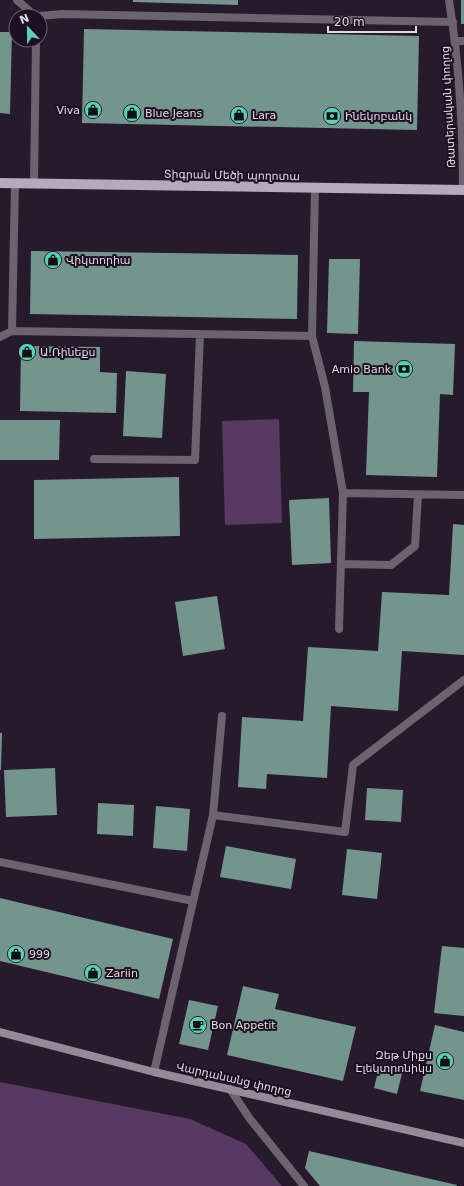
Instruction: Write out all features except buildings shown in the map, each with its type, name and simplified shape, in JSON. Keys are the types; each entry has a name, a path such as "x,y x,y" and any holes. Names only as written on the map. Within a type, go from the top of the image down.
{"main road":[{"name":"Տիգրան Մեծի պողոտա","path":"0,183 463,190"}],"street":[{"path":"17,0 26,8"},
{"name":"Թատերական փողոց","path":"449,0 453,22 460,41 463,190"},
{"path":"48,15 62,14 453,22"},
{"path":"34,183 36,48"},
{"path":"12,331 15,183"},
{"path":"314,188 312,336 326,387 343,493 339,629"},
{"path":"0,337 12,331 312,336"},
{"path":"94,459 195,460 200,334"},
{"path":"343,493 464,495"},
{"path":"341,564 391,565 415,546 418,495"},
{"path":"213,815 345,832 353,765 464,680"},
{"path":"154,1072 213,815 222,716"},
{"path":"0,862 193,901"},
{"name":"Վարդանանց փողոց","path":"0,1032 154,1072 464,1143"},
{"path":"230,1089 250,1119 304,1186"}],"shaded area":[{"path":"279,419 282,523 225,525 222,421"},
{"path":"0,1082 190,1119 246,1144 282,1186 0,1186"}],"place":[{"name":"Viva","path":"93,110"},
{"name":"Blue Jeans","path":"132,113"},
{"name":"Lara","path":"239,115"},
{"name":"Ինեկոբանկ","path":"332,116"},
{"name":"Վիկտորիա","path":"53,260"},
{"name":"Ա.Ռինեքս","path":"27,352"},
{"name":"Amio Bank","path":"404,369"},
{"name":"999","path":"16,954"},
{"name":"Zariin","path":"93,973"},
{"name":"Bon Appetit","path":"198,1025"},
{"name":"Զեթ Միքս Էլեկտրոնիկս","path":"445,1061"}]}
